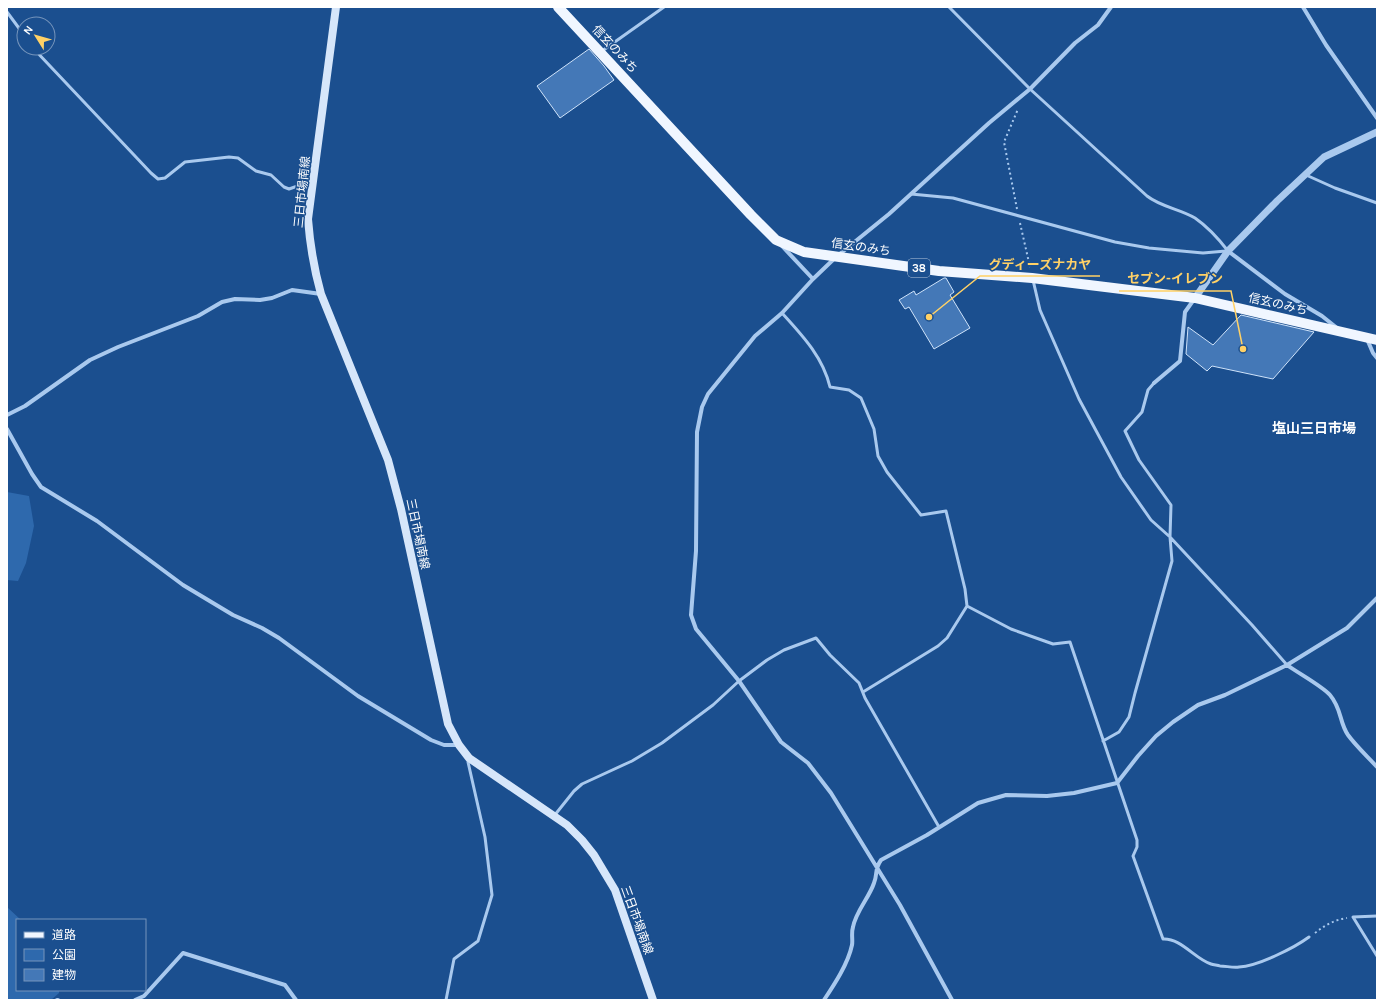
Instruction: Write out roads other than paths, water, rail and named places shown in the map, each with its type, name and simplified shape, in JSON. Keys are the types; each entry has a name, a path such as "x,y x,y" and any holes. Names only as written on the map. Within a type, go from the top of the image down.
{"main road":[{"name":"三日市場南線","path":"336,7 308,219 310,246 321,294 388,460 401,509 448,724 459,745 469,758 566,825 582,840 594,855 615,890 653,1000"},
{"name":"信玄のみち","path":"558,7 776,240 804,252 939,271 1032,278 1195,298 1377,340"}],"street":[{"path":"952,1000 900,905 831,793 808,763 782,742 739,681 696,629 691,615 696,551 697,432 702,407 708,394 755,336 782,313 813,279 836,257 889,214 989,123 1030,89 1075,43 1098,25 1111,7"},
{"path":"1303,7 1326,45 1377,118"},
{"path":"1154,383 1180,361 1185,312 1228,251 1277,201 1324,157 1377,132"},
{"path":"776,240 813,279"},
{"path":"1228,251 1285,294 1322,316 1342,331"},
{"path":"7,416 24,406 90,360 118,347 198,316 222,302 235,299 260,300 272,298 292,290 321,294"},
{"path":"1366,337 1373,354 1377,358"},
{"path":"7,429 41,487 97,522 183,585 233,615 262,628 279,638 358,696 383,712 431,740 444,745 459,745"},
{"path":"824,1000 834,986 848,955 852,945 852,927 875,881 876,867 881,860 978,803 989,799 1006,796 1047,796 1074,793 1117,784 1138,756 1156,736 1173,722 1198,705 1225,695 1287,665 1347,628 1377,598"},
{"path":"1287,665 1328,693 1335,701 1340,711 1342,724 1348,734 1377,767"},
{"path":"135,1000 144,996 183,953 285,985 296,1000"}],"lane":[{"path":"600,53 664,7"},
{"path":"949,7 1030,89 1147,196 1155,202 1194,218 1215,234 1228,251"},
{"path":"7,12 16,24"},
{"path":"40,56 151,174 158,179 165,178 185,162 229,157 238,158 256,171 271,175 284,187 289,189 314,181"},
{"path":"1305,174 1335,188 1377,203"},
{"path":"911,194 953,198 1115,242 1149,248 1203,253 1228,251"},
{"path":"1032,278 1040,310 1074,386 1121,477 1151,520 1170,537 1287,665"},
{"path":"782,313 803,336 815,353 828,376 830,387 849,390 861,398 874,429 878,456 887,472 921,515 946,511 965,589 967,606 947,638 938,646 863,692"},
{"path":"1103,741 1119,732 1129,717 1172,561 1170,537 1171,505 1139,460 1125,431 1142,412 1148,390 1154,383"},
{"path":"967,606 1011,629 1053,644 1070,642 1136,840 1137,847 1133,856 1163,939 1168,938 1177,942 1211,964 1237,968 1278,955 1309,937"},
{"path":"554,816 574,791 582,784 632,761 662,743 713,705 739,681 766,660 784,650 816,638 830,655 859,683 939,827"},
{"path":"446,1000 454,959 478,941 492,895 485,837 468,762 469,758"},
{"path":"1377,916 1353,917 1377,956"}],"place":[{"name":"グディーズナカヤ","path":"929,317"},
{"name":"セブン-イレブン","path":"1243,349"}],"district":[{"name":"塩山三日市場","path":"1314,428"}]}
